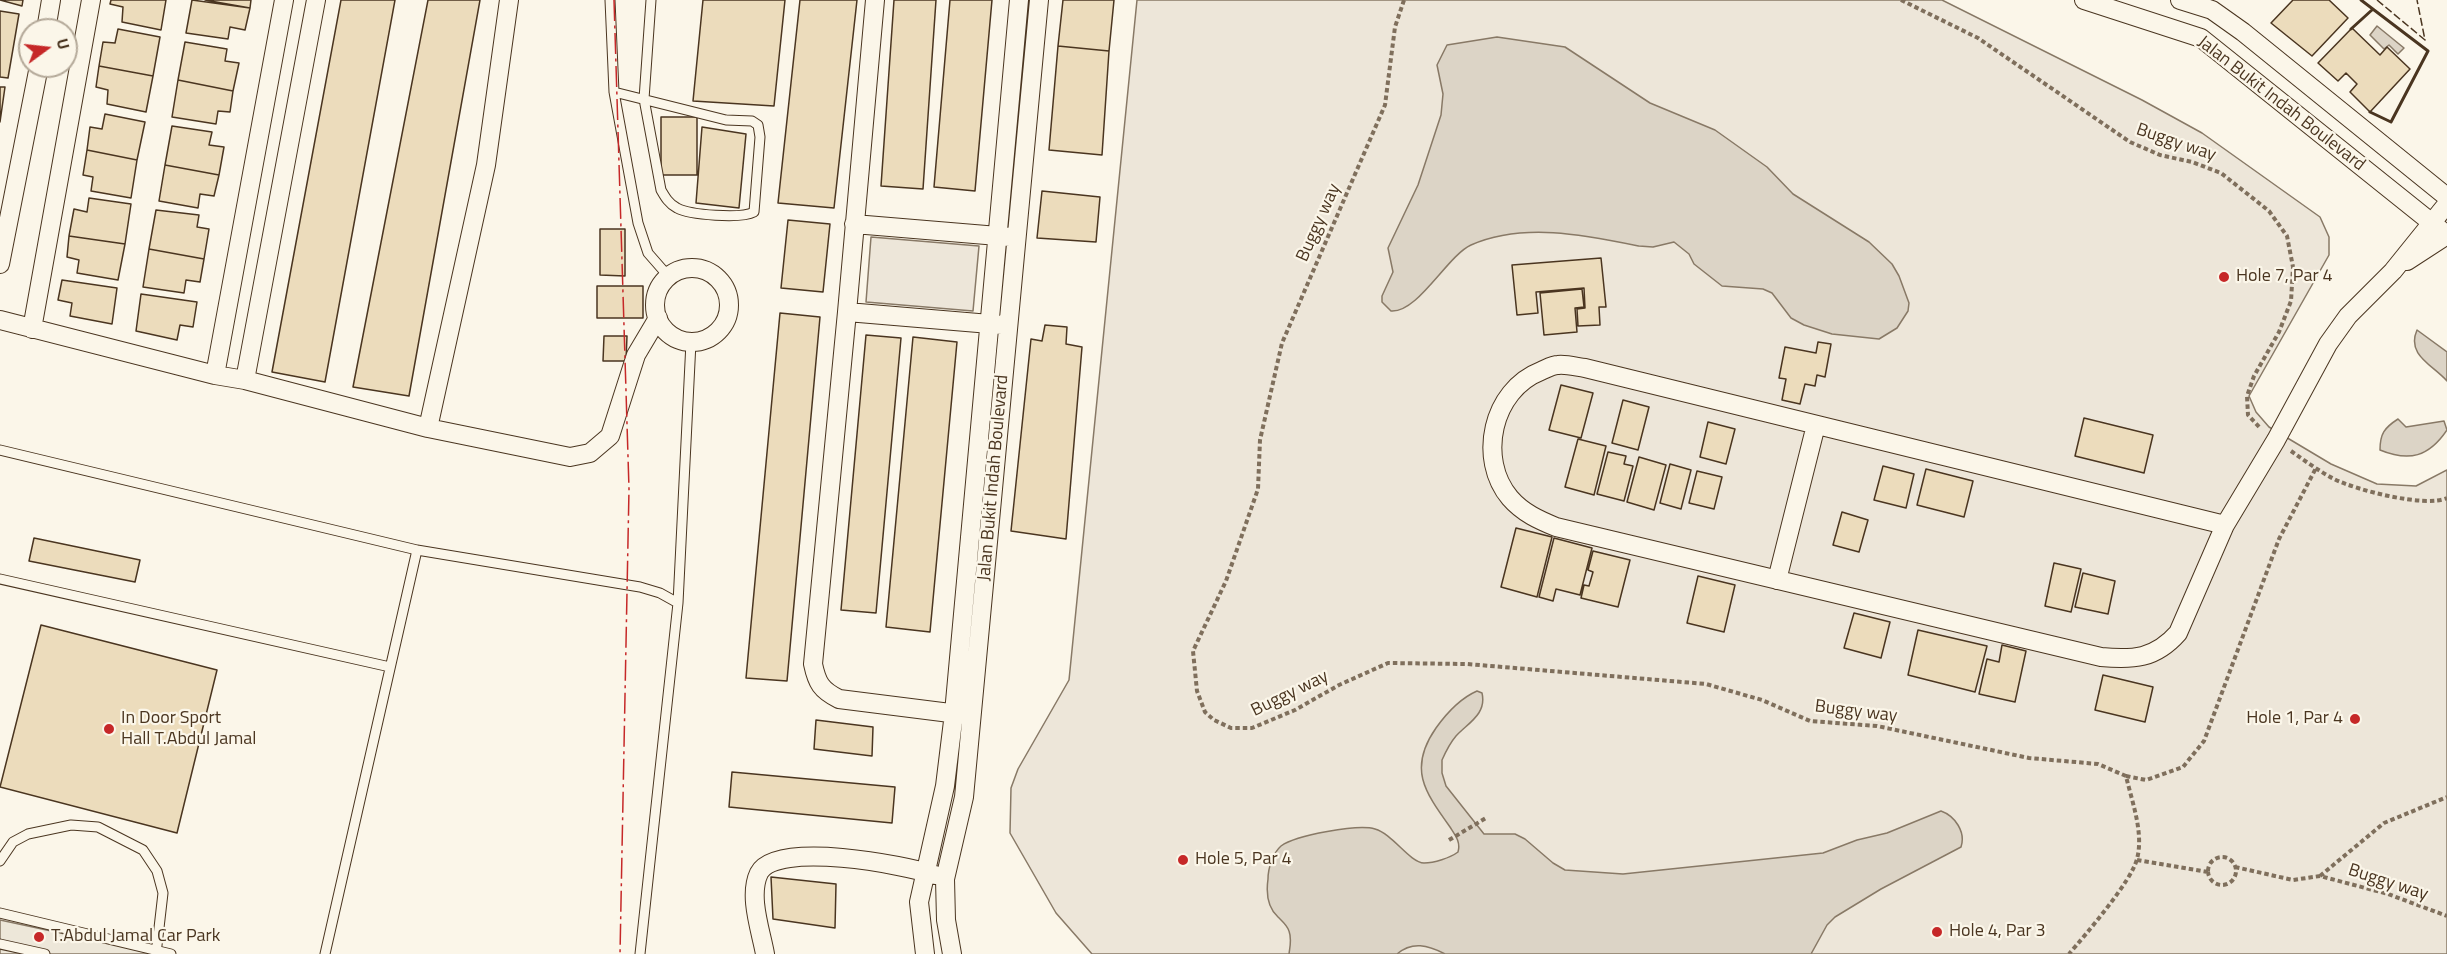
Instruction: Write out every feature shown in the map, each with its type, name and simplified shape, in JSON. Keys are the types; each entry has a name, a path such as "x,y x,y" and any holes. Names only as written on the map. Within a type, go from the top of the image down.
{"street":[{"path":"48,18 51,0"},
{"path":"33,329 91,0"},
{"path":"215,375 284,0"},
{"path":"245,380 316,0"},
{"path":"429,428 486,165 509,0"},
{"path":"875,0 813,664 817,682 824,692 839,699 963,715"},
{"path":"952,954 946,920 945,879 964,797 963,715 1007,237 1019,0"},
{"path":"1007,237 1039,0"},
{"name":"Jalan Bukit Indah Boulevard","path":"2084,0 2171,26 2201,38 2447,235"},
{"path":"2180,0 2212,10 2243,32 2447,197"},
{"path":"0,264 37,78"},
{"path":"2225,525 1585,368 1557,364 1532,375 1510,393 1496,417 1491,445 1496,473 1509,498 1530,516 1556,527 2101,657 2142,658 2168,644 2178,633 2225,525 2276,440 2328,344 2348,316 2393,271 2447,204"},
{"path":"854,224 1007,237"},
{"path":"2393,271 2447,235"},
{"path":"0,320 429,428 570,457 591,453 610,436 636,355 658,318 657,296 669,278 688,269 699,269 717,279 728,295 729,312 720,330 702,341 691,342 671,335 658,318"},
{"path":"846,312 999,324"},
{"path":"1777,580 1816,425"},
{"path":"925,954 919,902 924,872 963,715"},
{"path":"765,954 755,895 758,874 774,860 794,856 863,861 924,872 945,879"}],"lane":[{"path":"610,0 614,92 638,223 648,253 669,278"},
{"path":"614,92 644,99 726,120 752,121 758,125 760,137 754,212 743,217 679,209 668,201 661,190 644,99 651,0"},
{"path":"640,954 678,603 691,342"},
{"path":"0,450 417,550 640,586 670,597 678,603"},
{"path":"325,954 417,550"},
{"path":"0,579 390,667"},
{"path":"0,861 12,842 28,834 71,825 99,827 126,840 143,850 157,871 163,893 156,952"},
{"path":"0,913 171,954"},
{"path":"0,944 45,954"}],"path":[{"name":"Buggy way","path":"1404,0 1395,27 1385,105 1282,343 1260,440 1258,489 1226,581 1193,651 1197,691 1205,712 1214,720 1232,728 1252,728 1295,710 1339,685 1388,663 1467,664 1706,684 1762,700 1810,721 1877,726 2029,758 2098,764 2126,776 2146,780 2183,767 2204,741 2279,539 2316,468"},
{"name":"Buggy way","path":"1901,0 1978,38 2130,142 2160,155 2192,162 2220,173 2269,211 2287,236 2293,267 2291,301 2279,332 2254,376 2247,396 2248,415 2276,440 2335,479 2364,489 2414,500 2447,498"},
{"path":"2069,954 2112,901 2137,860 2138,830 2126,776"},
{"name":"Buggy way","path":"2320,876 2384,823 2447,797"},
{"path":"1449,840 1486,818"},
{"path":"2137,860 2208,872 2213,880 2222,885 2234,877 2235,867 2230,860 2218,858 2211,863 2208,872"},
{"name":"Buggy way","path":"2235,867 2293,880 2320,876 2388,894 2447,916"}],"shaded area":[{"path":"1137,0 1942,0 2142,100 2202,133 2320,217 2329,237 2329,255 2249,396 2256,412 2269,427 2331,464 2377,484 2416,486 2447,470 2447,954 1092,954 1056,913 1010,833 1011,788 1018,769 1069,680"},
{"path":"2377,26 2404,48 2398,54 2389,45 2384,49 2370,35"},
{"path":"1497,37 1565,47 1650,103 1715,130 1767,167 1793,194 1869,242 1892,264 1909,303 1908,311 1897,328 1879,339 1832,334 1804,325 1791,318 1772,293 1763,289 1722,286 1694,264 1689,254 1674,242 1653,247 1576,235 1533,232 1491,238 1471,245 1452,260 1412,303 1391,311 1382,302 1382,296 1393,272 1388,248 1418,185 1441,115 1443,94 1437,65 1447,45"},
{"path":"871,237 979,246 973,311 866,302"},
{"path":"2417,330 2447,352 2447,381 2418,353 2415,346"},
{"path":"2398,419 2406,427 2444,421 2447,430 2433,446 2418,455 2390,454 2380,450 2381,440 2389,425"},
{"path":"1477,691 1482,693 1482,707 1475,718 1454,739 1442,760 1442,773 1446,786 1484,834 1515,834 1565,870 1623,874 1823,853 1857,840 1887,833 1941,811 1951,817 1961,830 1961,847 1881,889 1835,917 1827,925 1811,954 1445,954 1432,948 1414,946 1397,954 1289,954 1291,940 1289,931 1274,913 1267,895 1270,866 1281,846 1313,834 1367,828 1382,832 1413,858 1424,863 1442,860 1458,852 1457,839 1427,790 1421,767 1427,742 1444,717 1465,698"},
{"name":"T.Abdul Jamal Car Park","path":"0,920 158,954 0,954"}],"building":[{"path":"0,0 23,0 22,6"},
{"path":"111,0 166,0 161,30 122,22 123,7 110,4"},
{"path":"192,0 250,8 245,30 230,27 228,39 186,33"},
{"path":"205,0 251,0 250,8"},
{"path":"341,0 395,0 325,382 272,372"},
{"path":"428,0 480,0 409,396 353,387"},
{"path":"703,0 785,0 774,106 693,101"},
{"path":"800,0 857,0 834,208 778,203"},
{"path":"894,0 936,0 923,189 881,186"},
{"path":"950,0 992,0 975,191 934,187"},
{"path":"1063,0 1114,0 1109,51 1058,46"},
{"path":"2293,0 2329,0 2348,18 2312,56 2271,23"},
{"path":"0,11 19,14 8,78 0,77"},
{"path":"2352,28 2380,55 2387,47 2410,69 2370,112 2350,92 2357,84 2346,73 2338,81 2318,63"},
{"path":"118,29 160,37 153,76 99,66 103,42 115,43"},
{"path":"185,42 227,49 225,61 239,63 233,91 178,80"},
{"path":"1058,46 1109,51 1102,155 1049,150"},
{"path":"99,66 153,76 146,112 107,104 108,90 96,87"},
{"path":"178,80 233,91 230,112 218,111 216,124 172,117"},
{"path":"0,87 5,87 0,122"},
{"path":"105,114 145,122 137,160 87,150 90,127 102,129"},
{"path":"661,117 697,117 697,175 661,175"},
{"path":"172,126 212,132 209,145 224,147 219,175 165,165"},
{"path":"702,127 746,134 739,208 696,203"},
{"path":"87,150 137,160 131,198 91,191 93,177 83,175"},
{"path":"165,165 219,175 214,196 200,194 198,208 159,201"},
{"path":"1042,191 1100,197 1096,242 1037,238"},
{"path":"89,198 131,204 125,244 69,236 74,209 87,212"},
{"path":"156,210 199,215 197,227 209,229 204,259 149,249"},
{"path":"788,220 830,224 823,292 781,288"},
{"path":"600,229 625,229 625,276 600,275"},
{"path":"69,236 125,244 118,280 77,273 79,260 67,257"},
{"path":"149,249 204,259 200,282 186,280 184,293 143,287"},
{"path":"1601,258 1606,307 1599,307 1600,325 1578,326 1577,309 1585,308 1584,288 1536,292 1538,313 1517,315 1512,265"},
{"path":"62,280 117,288 112,324 70,316 72,303 58,300"},
{"path":"597,286 643,286 643,318 597,318"},
{"path":"1582,289 1584,307 1575,308 1577,332 1544,335 1540,293"},
{"path":"141,294 197,302 193,327 180,325 177,340 136,331"},
{"path":"780,313 820,317 787,681 746,678"},
{"path":"1045,325 1067,327 1066,344 1082,347 1066,539 1011,531 1031,339 1042,341"},
{"path":"866,335 901,338 876,613 841,610"},
{"path":"604,336 627,336 626,361 603,361"},
{"path":"913,337 957,342 930,632 886,627"},
{"path":"1818,342 1831,344 1825,377 1817,375 1815,386 1805,384 1800,404 1782,400 1786,379 1779,378 1785,347 1816,353"},
{"path":"1561,385 1593,393 1581,438 1549,430"},
{"path":"1623,400 1649,407 1638,450 1612,443"},
{"path":"2084,418 2153,435 2144,473 2075,456"},
{"path":"1708,422 1735,429 1726,464 1700,457"},
{"path":"1578,439 1606,446 1594,495 1565,487"},
{"path":"1608,452 1626,456 1624,464 1633,466 1624,501 1597,494"},
{"path":"1639,457 1666,465 1654,510 1627,502"},
{"path":"1670,464 1691,470 1681,509 1660,503"},
{"path":"1883,466 1914,474 1906,508 1874,500"},
{"path":"1926,469 1973,481 1964,517 1917,505"},
{"path":"1697,471 1722,477 1714,509 1689,503"},
{"path":"1842,512 1868,520 1859,552 1833,545"},
{"path":"1516,528 1552,537 1537,597 1501,587"},
{"path":"34,538 140,560 135,582 29,561"},
{"path":"1554,538 1592,548 1580,595 1556,589 1553,601 1539,597"},
{"path":"1593,551 1630,560 1618,607 1581,598 1584,585 1589,586 1593,572 1588,570"},
{"path":"2054,563 2081,569 2071,612 2045,606"},
{"path":"2083,573 2115,581 2108,614 2075,607"},
{"path":"1698,576 1735,585 1724,632 1687,623"},
{"path":"1854,613 1890,622 1881,658 1844,648"},
{"name":"In Door Sport Hall T.Abdul Jamal","path":"41,625 217,670 177,833 0,787"},
{"path":"1918,630 1987,646 1975,692 1908,675"},
{"path":"2002,645 2026,651 2015,702 1979,694 1987,659 1999,662"},
{"path":"2103,675 2153,687 2145,722 2095,710"},
{"path":"816,720 873,727 872,756 814,749"},
{"path":"732,772 895,787 892,823 729,807"},
{"path":"771,877 836,884 835,928 773,919"}],"fence":[{"path":"2377,0 2425,40 2417,0"}],"wall":[{"path":"2361,0 2428,51 2391,122 2370,112"},
{"path":"2351,29 2373,9"}],"power":[{"path":"614,0 629,489 620,954"}],"place":[{"name":"Hole 7, Par 4","path":"2224,277"},
{"name":"Hole 1, Par 4","path":"2355,719"},
{"name":"In Door Sport Hall T.Abdul Jamal","path":"109,729"},
{"name":"Hole 5, Par 4","path":"1183,860"},
{"name":"Hole 4, Par 3","path":"1937,932"},
{"name":"T.Abdul Jamal Car Park","path":"39,937"}]}
